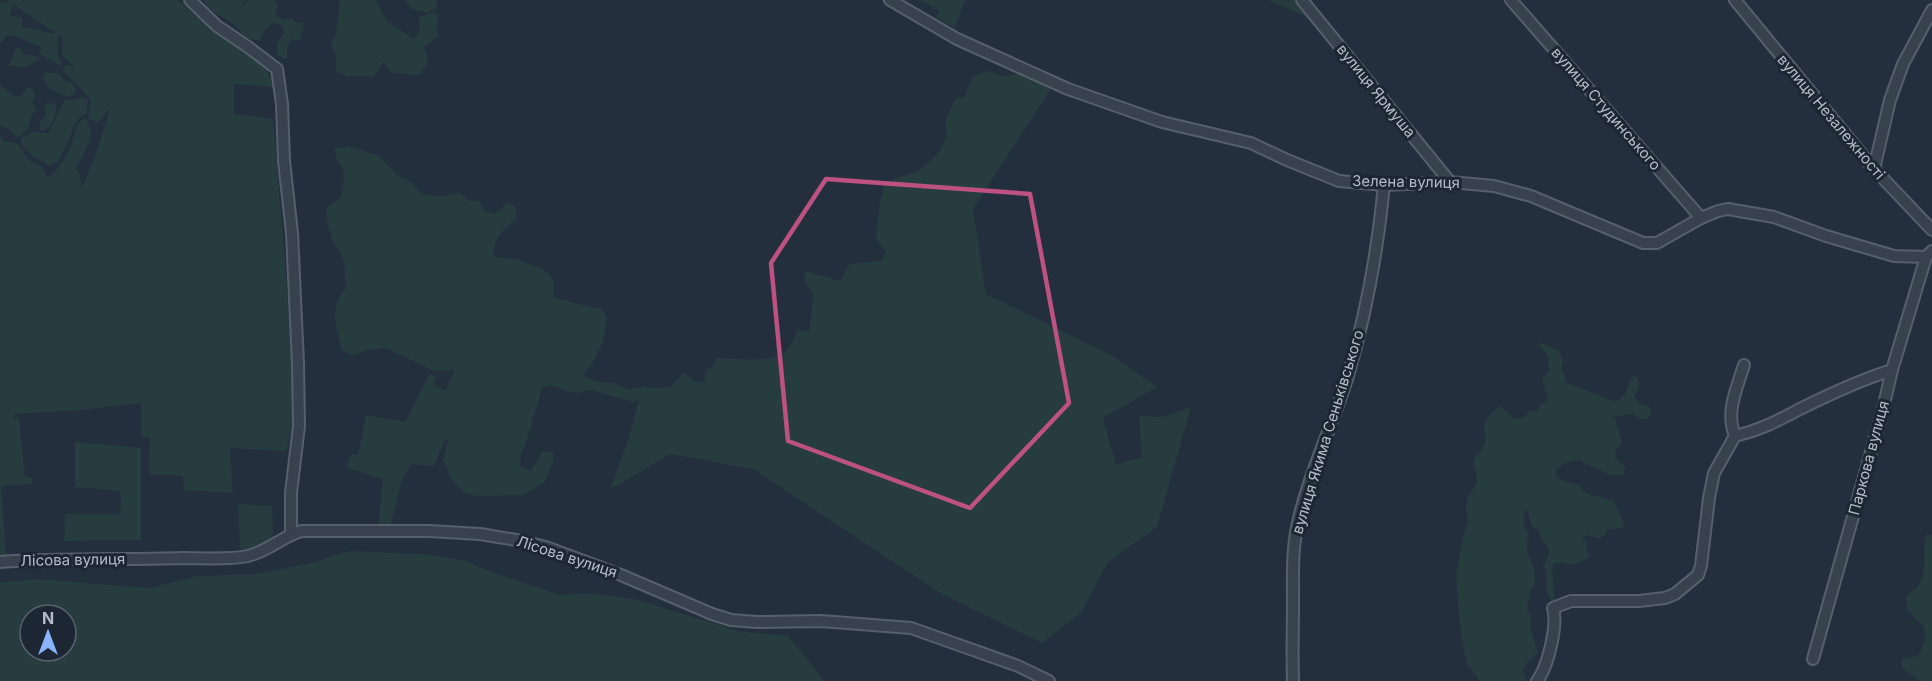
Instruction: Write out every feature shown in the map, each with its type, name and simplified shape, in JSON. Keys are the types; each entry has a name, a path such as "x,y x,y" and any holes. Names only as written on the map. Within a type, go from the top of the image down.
{"street":[{"path":"190,0 217,26 277,69 279,78 284,161 292,233 298,363 299,426 291,493 291,534"},
{"name":"Зелена вулиця","path":"890,0 957,39 1068,89 1162,122 1251,143 1339,181 1384,185 1450,182 1494,186 1531,196 1643,243 1657,243 1718,211 1739,209 1774,217 1826,236 1894,256 1929,254"},
{"name":"вулиця Ярмуша","path":"1302,0 1450,182"},
{"name":"вулиця Студинського","path":"1511,0 1701,218"},
{"name":"вулиця Незалежності","path":"1735,0 1874,169 1932,230"},
{"path":"1874,169 1890,100 1903,64 1932,10"},
{"name":"вулиця Якима Сеньківського","path":"1293,681 1293,555 1298,527 1311,477 1327,439 1348,375 1379,236 1384,185"},
{"name":"Паркова вулиця","path":"1813,659 1892,370 1929,254"},
{"path":"1735,436 1730,424 1731,407 1744,365"},
{"path":"1537,681 1548,658 1554,627 1553,608 1571,601 1639,601 1665,598 1675,594 1698,575 1714,473 1735,436 1776,423 1871,376 1892,370"},
{"name":"Лісова вулиця","path":"0,562 49,559 246,556 266,550 291,534 301,531 429,531 480,534 546,547 731,620 821,621 911,628 1018,666 1049,681"}],"highlighted area":[{"path":"826,179 1030,194 1069,403 970,508 788,441 771,263"}],"green space":[{"path":"7,0 177,0 218,34 253,56 266,69 274,84 273,87 234,84 234,114 273,119 293,409 286,451 230,448 233,493 184,490 183,476 149,474 150,438 141,436 141,403 14,414 14,419 19,418 25,476 32,478 32,484 1,486 6,555 0,557 0,135 3,141 18,144 29,160 42,167 49,177 64,160 77,127 86,118 90,131 89,144 76,167 82,188 96,154 110,108 98,123 88,118 91,100 63,70 64,66 69,65 76,69 62,55 63,38 13,4 10,16 22,17 22,27 57,34 58,56 62,64 61,66 39,54 42,48 16,36 6,36 0,44 0,3 9,2"},
{"path":"205,0 245,0 239,10 248,0 274,0 278,4 275,15 304,24 301,37 299,41 291,39 287,58 284,59 278,55 277,49 278,42 283,35 283,27 274,22 265,30 260,40 251,39 209,8"},
{"path":"340,0 376,0 386,20 413,39 420,30 419,17 433,12 438,15 439,36 424,47 428,63 419,75 392,73 383,62 374,77 348,76 337,72 336,58 331,44 336,33"},
{"path":"405,0 437,0 436,8 426,13 412,9"},
{"path":"920,0 965,0 955,28 936,18 939,11"},
{"path":"1268,0 1302,0 1312,19"},
{"path":"16,48 20,48 24,54 39,57 39,59 25,68 7,65 11,62"},
{"path":"990,71 1006,77 1018,73 1052,87 973,209 986,294 1113,356 1157,387 1103,418 1116,465 1142,457 1139,416 1163,417 1191,407 1157,527 1107,563 1081,613 1042,643 942,594 753,469 670,454 611,487 629,437 639,400 633,402 591,390 580,393 550,385 542,388 520,456 521,467 531,471 542,451 554,453 553,463 544,483 522,495 478,496 465,493 451,479 443,459 448,440 445,439 434,466 411,464 401,483 390,529 378,528 383,479 347,468 351,454 358,455 366,415 405,422 429,374 436,376 433,385 446,391 454,370 434,371 386,348 352,355 342,350 335,310 340,295 346,288 344,263 332,240 326,208 341,197 344,182 343,167 337,160 334,149 347,146 378,155 397,175 412,183 422,194 442,196 460,193 469,200 479,201 485,211 495,214 508,202 516,207 516,219 497,240 494,257 517,259 544,270 554,280 555,298 603,310 607,319 603,342 591,366 582,375 596,382 614,383 629,390 646,386 670,387 684,373 699,384 705,381 705,371 714,365 716,358 766,359 775,357 789,348 798,330 809,331 814,295 804,280 806,271 840,281 849,265 882,261 886,251 876,239 884,186 897,178 919,171 940,151 947,136 945,125 947,116 957,98 965,97 970,82 975,76"},
{"path":"45,73 59,73 64,81 74,84 76,92 70,96 54,91 43,79"},
{"path":"0,85 16,97 21,96 28,87 33,90 35,96 32,102 37,110 31,115 26,132 20,136 16,137 9,129 0,126"},
{"path":"84,97 88,100 86,114 74,125 58,162 49,166 21,145 21,138 32,132 49,133 64,101"},
{"path":"47,102 56,104 56,112 52,123 43,131 40,130 40,122 46,116 44,108"},
{"path":"1538,343 1548,345 1560,352 1565,382 1616,402 1625,394 1632,375 1638,378 1639,387 1634,398 1639,403 1650,407 1651,413 1648,419 1640,419 1633,414 1613,417 1622,443 1616,450 1615,458 1625,467 1623,475 1610,475 1579,460 1565,463 1557,469 1556,474 1561,480 1579,485 1589,494 1613,501 1624,522 1623,527 1607,529 1605,536 1599,538 1588,535 1582,538 1587,543 1586,549 1590,556 1583,561 1573,565 1561,562 1553,564 1554,603 1548,594 1543,566 1549,555 1548,547 1541,539 1539,531 1532,527 1527,509 1524,522 1529,536 1527,549 1534,570 1535,585 1531,590 1527,608 1538,652 1523,670 1527,681 1480,681 1466,662 1456,575 1463,535 1468,521 1466,507 1468,497 1476,484 1474,459 1483,448 1486,438 1484,428 1486,420 1496,409 1500,406 1515,419 1520,419 1528,412 1538,410 1540,405 1548,401 1543,376 1550,371 1549,358"},
{"path":"75,442 141,448 141,540 64,541 65,514 121,514 120,491 75,487"},
{"path":"238,504 272,506 273,541 257,549 240,549"},
{"path":"1926,534 1932,536 1932,681 1920,681 1902,668 1902,659 1918,656 1925,641 1924,627 1908,611 1906,597 1918,587 1922,577"},
{"path":"348,551 424,554 463,560 560,595 588,593 635,599 739,631 788,636 825,681 0,681 0,583 35,579 150,588 198,576 256,574 308,564"}]}
